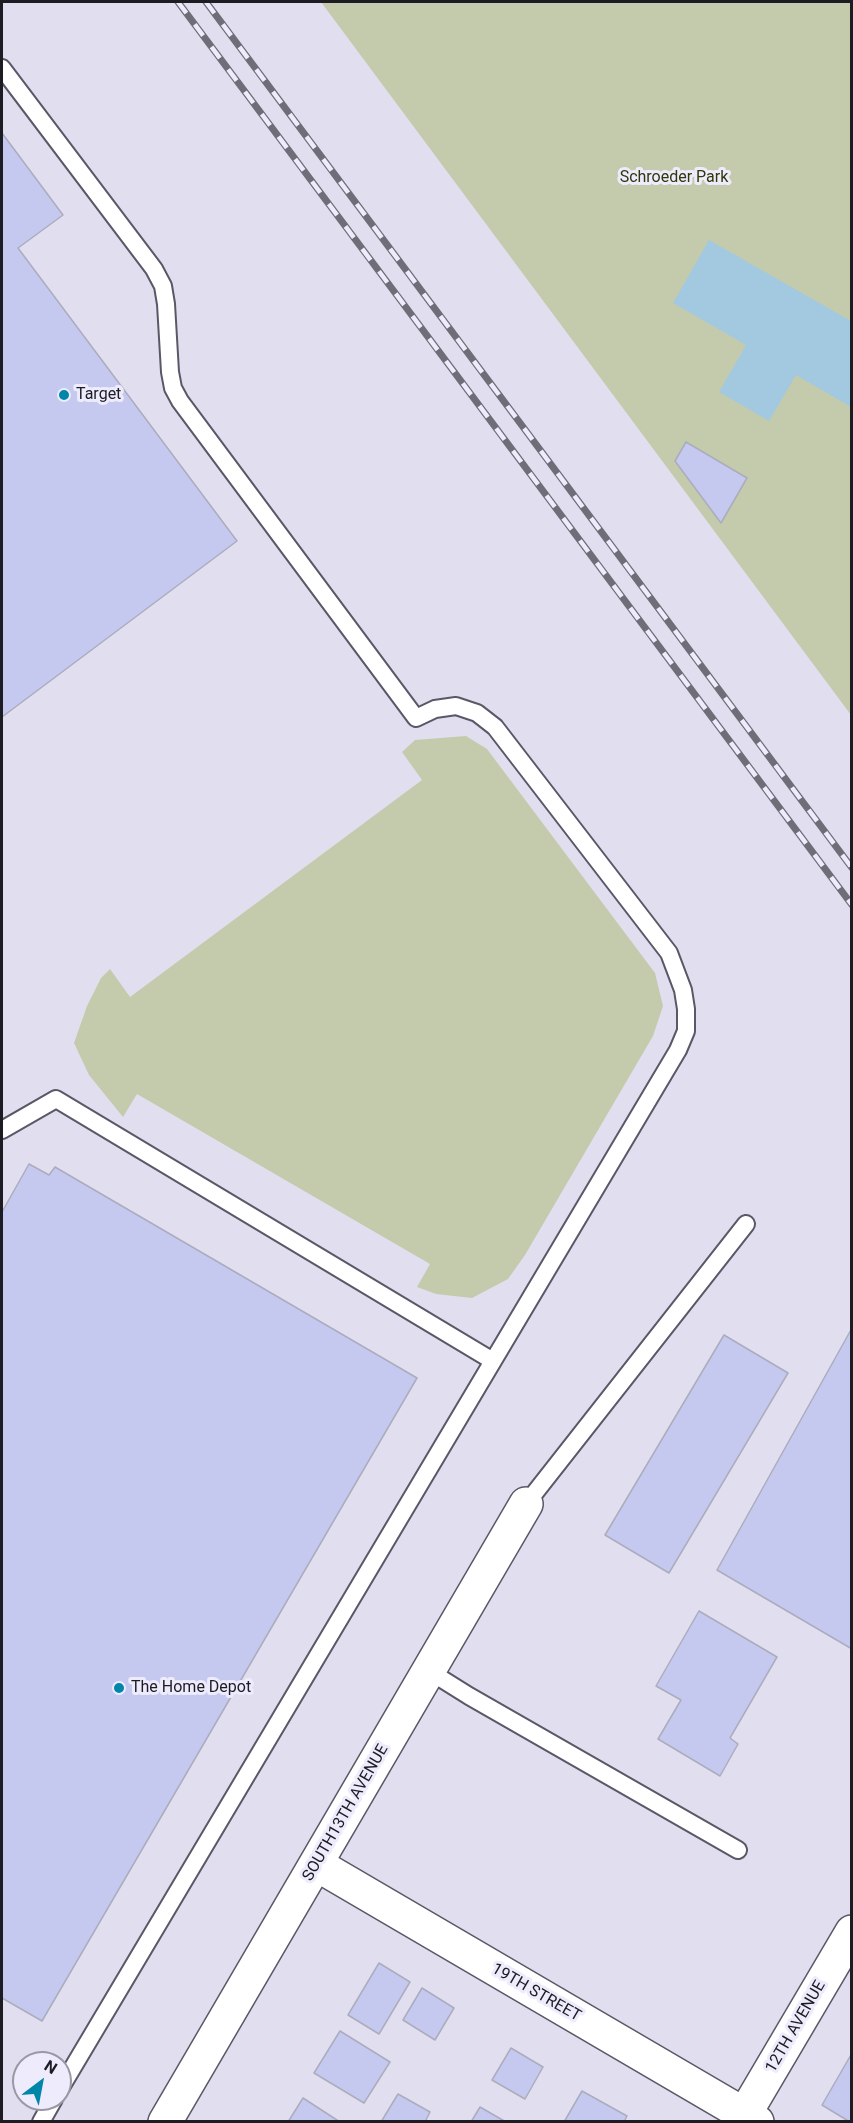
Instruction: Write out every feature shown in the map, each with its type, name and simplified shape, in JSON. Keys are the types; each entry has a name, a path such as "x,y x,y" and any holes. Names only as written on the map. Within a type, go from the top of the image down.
{"street":[{"name":"SOUTH13TH AVENUE","path":"165,2121 526,1504"},
{"name":"19TH STREET","path":"316,1864 747,2119"},
{"name":"12TH AVENUE","path":"747,2119 852,1932"}],"lane":[{"path":"2,68 154,269 163,286 170,372 173,388 180,401 416,718 435,709 456,706 477,713 495,727 669,952 683,990 686,1031 678,1050 72,2069"},
{"path":"2,1130 56,1099 493,1361"},
{"path":"526,1504 746,1224"},
{"path":"429,1671 738,1850"}],"green space":[{"name":"Schroeder Park","path":"321,2 851,2 851,715"},
{"path":"466,736 487,749 655,973 663,1006 653,1036 525,1255 508,1279 472,1298 436,1294 417,1287 430,1264 137,1094 123,1117 89,1075 74,1043 87,1006 101,978 110,969 130,997 422,780 402,752 415,740"}],"water":[{"path":"709,240 851,321 851,407 796,375 769,421 719,392 746,345 673,303"}],"building":[{"name":"Target","path":"2,133 63,215 18,248 237,541 2,717"},
{"path":"686,442 747,478 721,523 675,461"},
{"name":"The Home Depot","path":"29,1164 49,1175 55,1167 417,1378 42,2021 2,1998 2,1212"},
{"path":"852,1328 852,1649 717,1570"},
{"path":"724,1335 788,1373 669,1573 605,1535"},
{"path":"699,1611 777,1657 730,1738 738,1744 720,1776 658,1739 681,1700 656,1686"},
{"path":"379,1963 410,1982 379,2034 348,2015"},
{"path":"422,1988 454,2008 435,2040 403,2020"},
{"path":"340,2031 390,2062 364,2103 314,2073"},
{"path":"511,2048 543,2067 525,2099 492,2080"},
{"path":"852,2053 852,2122 850,2122 822,2105"},
{"path":"582,2091 627,2116 624,2122 564,2122"},
{"path":"398,2094 430,2112 425,2122 381,2122"},
{"path":"303,2098 340,2122 288,2122"},
{"path":"480,2107 506,2122 471,2122"}],"railway":[{"path":"178,2 852,905"},
{"path":"206,2 852,868"}],"place":[{"name":"Target","path":"64,395"},
{"name":"The Home Depot","path":"119,1688"}]}
